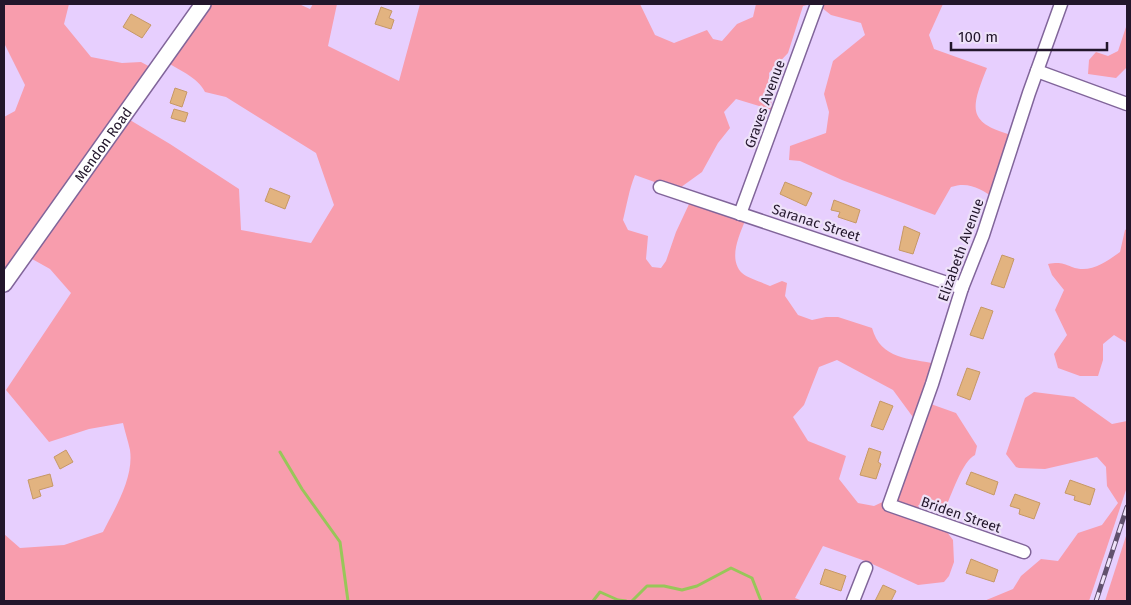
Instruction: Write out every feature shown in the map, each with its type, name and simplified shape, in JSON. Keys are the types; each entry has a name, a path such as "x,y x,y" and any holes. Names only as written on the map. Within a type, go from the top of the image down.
{"street":[{"name":"Mendon Road","path":"5,279 203,4"},
{"name":"Graves Avenue","path":"740,214 817,4"},
{"name":"Elizabeth Avenue","path":"889,505 1061,4"},
{"path":"1037,71 1127,104"},
{"name":"Saranac Street","path":"660,187 962,288"},
{"name":"Briden Street","path":"889,505 1024,552"},
{"path":"853,601 866,568"}],"shaded area":[{"path":"4,4 69,4 64,24 91,57 122,63 141,62 154,69 125,117 239,189 241,230 311,243 334,205 316,153 226,97 205,92 187,74 163,60 204,4 299,4 310,9 313,4 337,4 328,46 399,81 420,4 640,4 655,35 674,43 707,30 713,39 722,41 737,24 753,17 756,4 811,4 803,6 788,53 769,73 772,110 736,99 724,112 730,128 718,143 702,172 677,190 635,175 623,220 628,230 648,236 646,259 652,267 661,268 666,261 676,232 690,202 745,221 736,247 735,254 738,267 745,275 770,286 782,281 787,283 785,296 798,315 812,320 838,317 872,328 876,338 889,352 897,356 937,364 928,403 956,413 977,446 975,455 961,472 944,511 918,505 920,510 944,528 953,540 954,562 949,576 944,582 918,585 868,562 823,546 795,598 803,601 4,601 4,534 20,548 64,545 103,532 118,503 126,482 129,471 130,450 123,423 89,429 49,442 6,390 71,293 50,269 25,255 4,284 4,117 15,111 25,85 4,43","holes":["837,360 893,390 918,424 891,498 874,506 858,503 839,479 846,456 808,441 793,417 804,405 819,367"]},
{"path":"817,4 943,4 929,35 934,49 987,68 977,95 977,113 988,126 1015,136 996,199 975,187 957,185 951,187 935,215 842,180 800,161 789,160 790,146 826,133 829,112 824,94 833,61 865,35 861,23 831,15"},
{"path":"1127,24 1127,67 1116,78 1088,74 1089,60 1096,52 1108,56 1118,51"},
{"path":"1127,229 1127,343 1114,335 1103,344 1103,360 1098,376 1080,376 1058,368 1054,354 1067,335 1055,310 1064,290 1052,275 1048,264 1060,263 1079,269 1098,266 1120,252 1125,230"},
{"path":"1034,392 1074,397 1112,424 1127,421 1127,487 1089,601 984,601 1013,589 1021,576 1041,559 1058,561 1078,533 1102,525 1118,503 1107,486 1106,467 1097,457 1045,469 1016,467 1006,454 1025,398"},
{"path":"1127,533 1127,601 1105,601"}],"building":[{"path":"381,7 392,11 389,18 394,20 391,29 375,24"},
{"path":"131,14 151,25 142,38 123,27"},
{"path":"175,88 187,92 182,107 170,103"},
{"path":"174,109 188,113 185,122 171,118"},
{"path":"785,182 812,193 806,206 780,194"},
{"path":"270,188 290,196 285,209 265,201"},
{"path":"834,200 860,210 856,223 838,217 840,212 831,210"},
{"path":"904,226 920,233 913,254 899,250"},
{"path":"1002,255 1014,259 1004,288 991,284"},
{"path":"981,307 993,311 983,339 970,335"},
{"path":"967,368 980,372 970,400 957,395"},
{"path":"880,401 893,406 883,430 871,426"},
{"path":"869,448 881,452 878,462 881,464 876,479 860,475"},
{"path":"66,450 73,462 60,469 54,457"},
{"path":"971,472 998,482 994,495 966,484"},
{"path":"50,474 53,486 39,490 41,496 33,499 28,480"},
{"path":"1070,480 1095,489 1090,505 1074,500 1075,496 1065,493"},
{"path":"1015,494 1040,503 1034,519 1019,514 1020,509 1010,506"},
{"path":"971,559 998,570 994,582 966,573"},
{"path":"825,569 846,576 841,591 820,584"},
{"path":"883,585 896,591 891,601 875,601"}],"waterway":[{"path":"280,452 302,489 340,542 348,601"},
{"path":"632,601 647,586 664,586 682,590 697,586 731,568 752,578 761,601"},
{"path":"593,601 600,592 618,600 626,601"}],"railway":[{"path":"1096,601 1127,507"}]}
